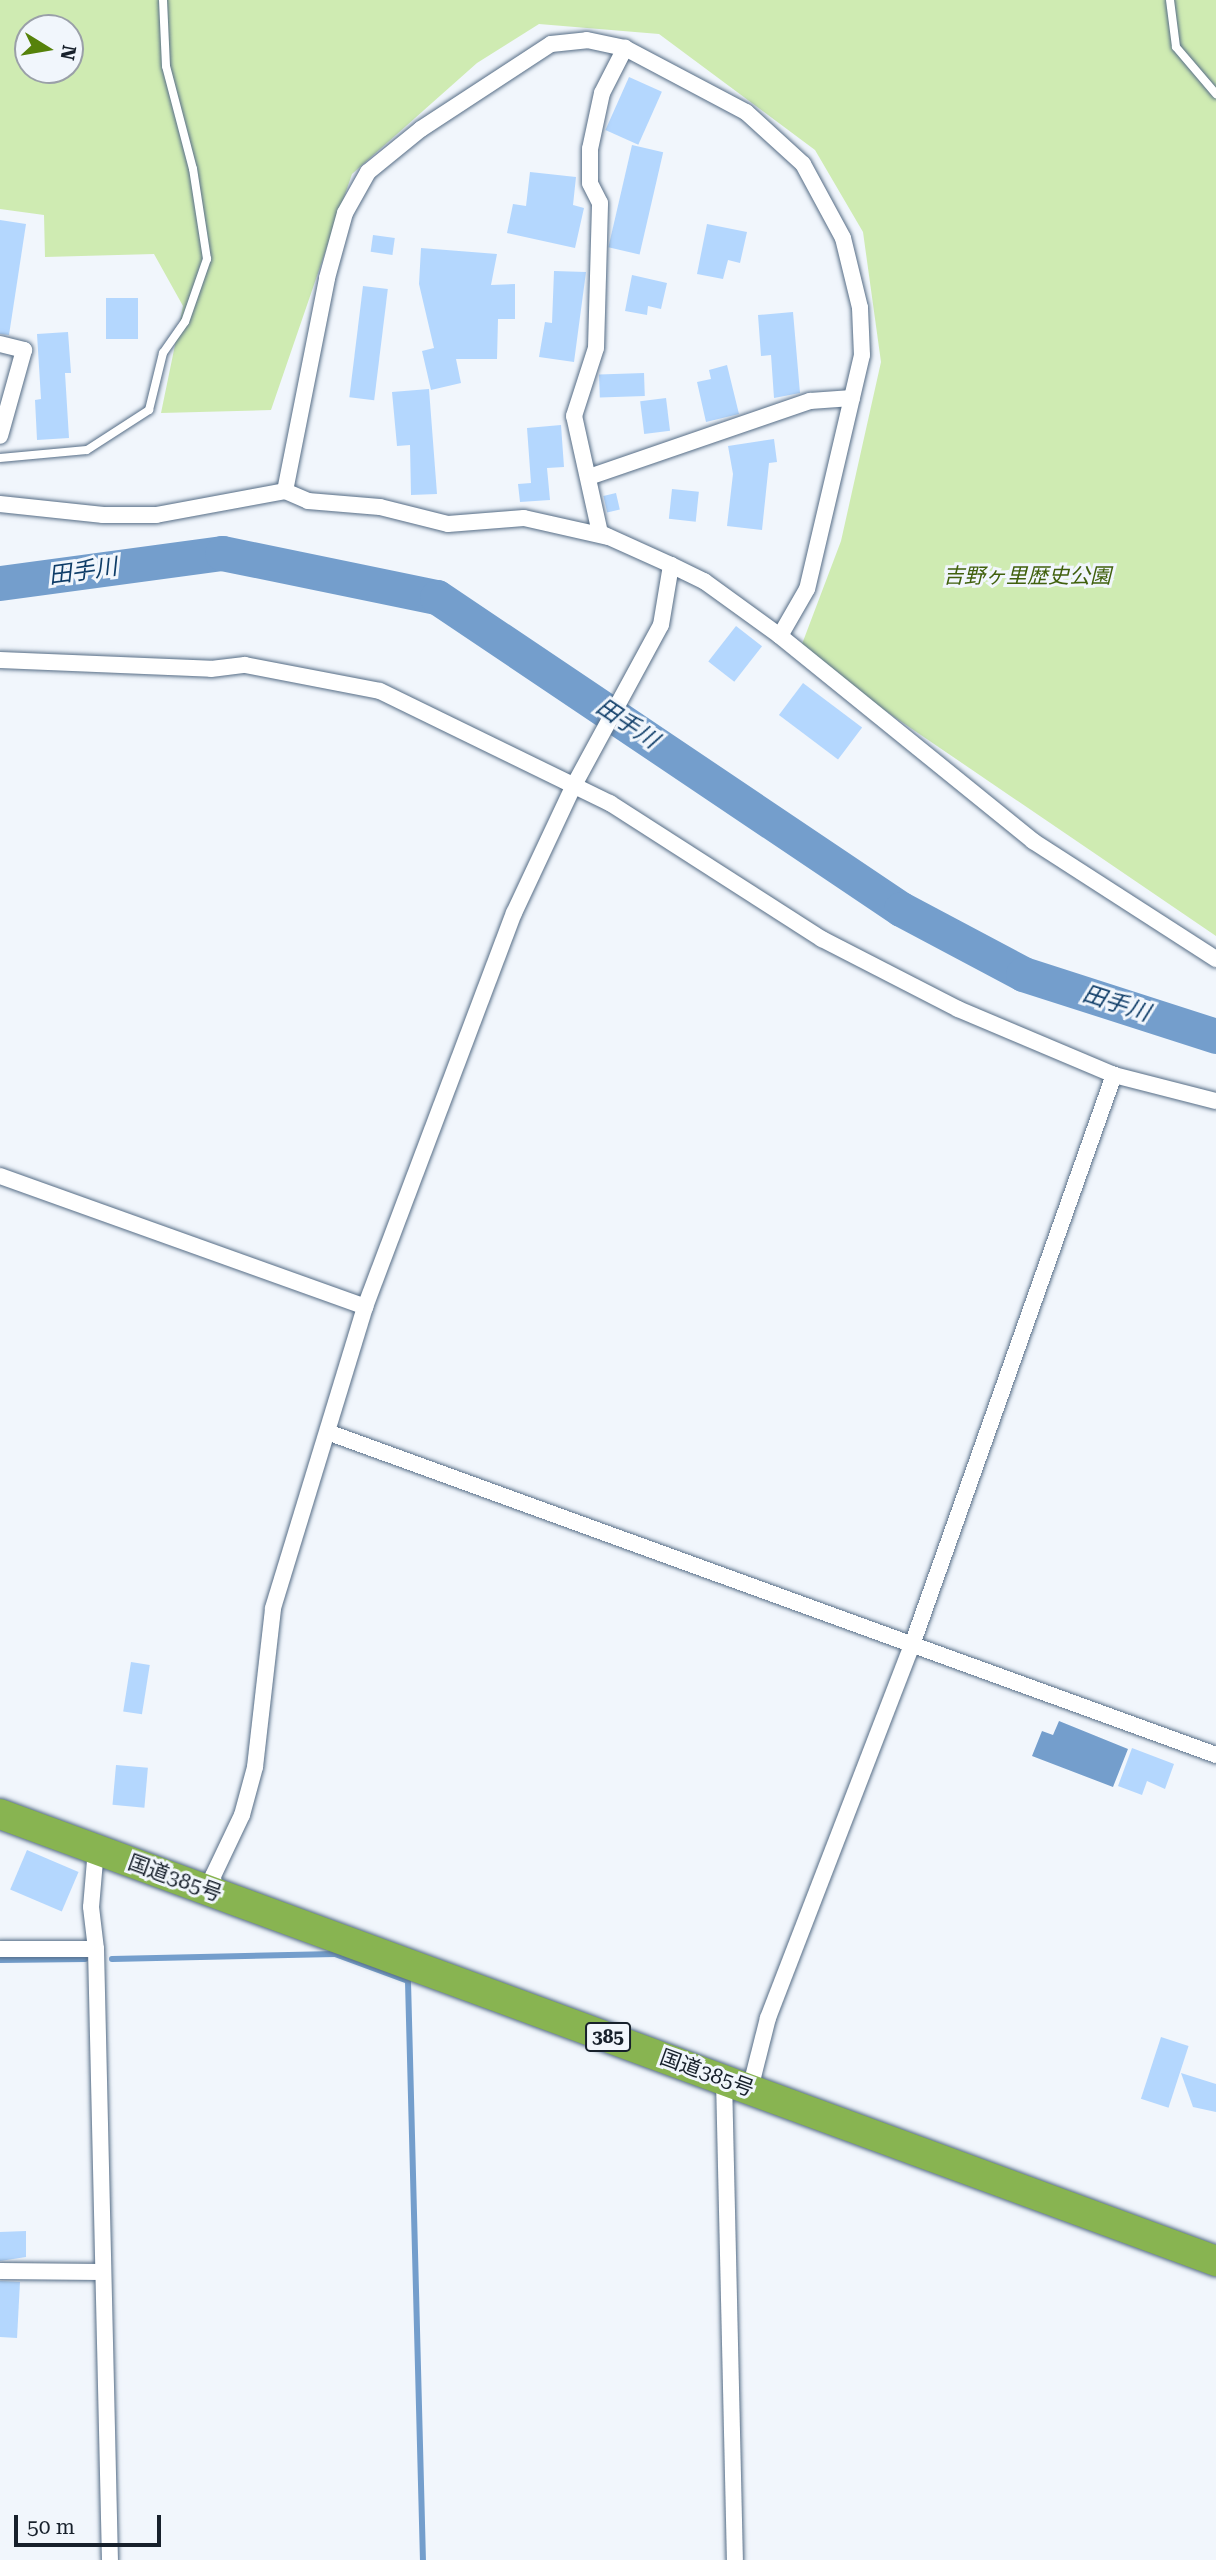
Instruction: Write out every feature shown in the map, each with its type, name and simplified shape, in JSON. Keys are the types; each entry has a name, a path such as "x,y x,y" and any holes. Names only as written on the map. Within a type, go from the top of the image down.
{"highway":[{"name":"国道385号","path":"0,1814 1216,2262"}],"street":[{"path":"285,491 327,278 345,213 368,172 421,129 551,44 587,40 625,48 746,112 803,164 843,237 860,308 862,355 807,589 780,636"},
{"path":"625,48 602,93 590,149 590,183 600,203 596,348 574,416 600,533 705,581 780,636 1033,841 1216,959"},
{"path":"0,344 24,350 0,436"},
{"path":"589,477 810,401 852,398"},
{"path":"0,505 103,515 156,515 285,491 308,501 380,507 448,524 524,518 611,538"},
{"path":"215,1893 213,1876 242,1815 255,1767 273,1608 330,1433 366,1307 514,913 573,787 603,738 661,625 671,565"},
{"path":"0,660 211,669 245,665 380,691 610,803 822,939 958,1009 1114,1075 1216,1101"},
{"path":"735,2560 737,2084 768,2018 912,1645 1114,1075"},
{"path":"0,1176 366,1307"},
{"path":"330,1433 1216,1755"},
{"path":"96,1849 91,1907 96,1949 101,2272 110,2560"},
{"path":"0,1949 96,1949"},
{"path":"0,2271 101,2272"}],"lane":[{"path":"0,458 87,450 149,410 163,353 185,322 207,259 192,169 166,66 163,0"},
{"path":"1170,0 1176,47 1216,94"}],"green space":[{"name":"吉野ヶ里歴史公園","path":"0,0 1216,0 1216,936 799,652 841,541 881,362 863,232 815,150 659,34 539,24 477,63 352,174 271,410 161,413 183,306 154,254 45,257 44,215 0,209"}],"water":[{"path":"1059,1721 1128,1749 1113,1787 1032,1756 1042,1731 1053,1735"}],"building":[{"path":"629,77 662,92 638,145 605,130"},
{"path":"632,145 663,152 640,255 608,247"},
{"path":"530,172 576,177 573,205 584,208 575,248 507,233 513,204 526,206"},
{"path":"0,220 26,224 9,335 0,334"},
{"path":"707,224 747,232 740,263 728,260 723,279 697,274"},
{"path":"373,235 395,238 392,255 371,252"},
{"path":"421,248 497,254 491,285 515,284 515,319 498,319 497,359 456,359 461,383 431,390 422,351 434,348 419,284"},
{"path":"554,271 586,272 574,362 539,357 545,322 552,323"},
{"path":"632,275 667,283 661,309 648,306 647,315 625,311"},
{"path":"363,286 388,289 374,400 349,397"},
{"path":"106,298 138,298 138,339 106,339"},
{"path":"793,312 800,393 774,398 771,355 761,356 758,315"},
{"path":"68,332 71,373 65,373 69,438 37,440 35,400 41,399 37,334"},
{"path":"727,365 739,414 706,422 697,382 711,379 709,370"},
{"path":"644,373 645,396 600,398 599,375"},
{"path":"429,389 437,494 411,495 410,445 397,446 392,392"},
{"path":"666,398 670,431 644,434 640,401"},
{"path":"561,425 564,467 547,468 550,500 520,502 518,484 531,483 527,428"},
{"path":"774,439 777,462 769,463 762,530 727,526 733,474 728,446"},
{"path":"672,489 699,492 696,522 669,519"},
{"path":"616,493 620,510 607,512 603,496"},
{"path":"736,626 762,646 734,682 708,661"},
{"path":"803,683 862,728 838,759 779,715"},
{"path":"131,1662 150,1665 142,1714 123,1711"},
{"path":"1132,1748 1174,1764 1165,1789 1147,1781 1142,1795 1118,1786"},
{"path":"116,1765 148,1768 144,1808 113,1805"},
{"path":"27,1850 79,1872 62,1911 10,1890"},
{"path":"1161,2037 1189,2046 1168,2108 1141,2099"},
{"path":"1181,2073 1216,2084 1216,2112 1193,2107"},
{"path":"26,2231 26,2257 0,2261 0,2232"},
{"path":"0,2281 20,2282 17,2338 0,2337"}],"waterway":[{"name":"田手川","path":"0,583 222,553 437,597 901,909 1023,974 1216,1036"},
{"path":"112,1959 335,1954 408,1981 423,2560"},
{"path":"0,1960 85,1959"}]}
